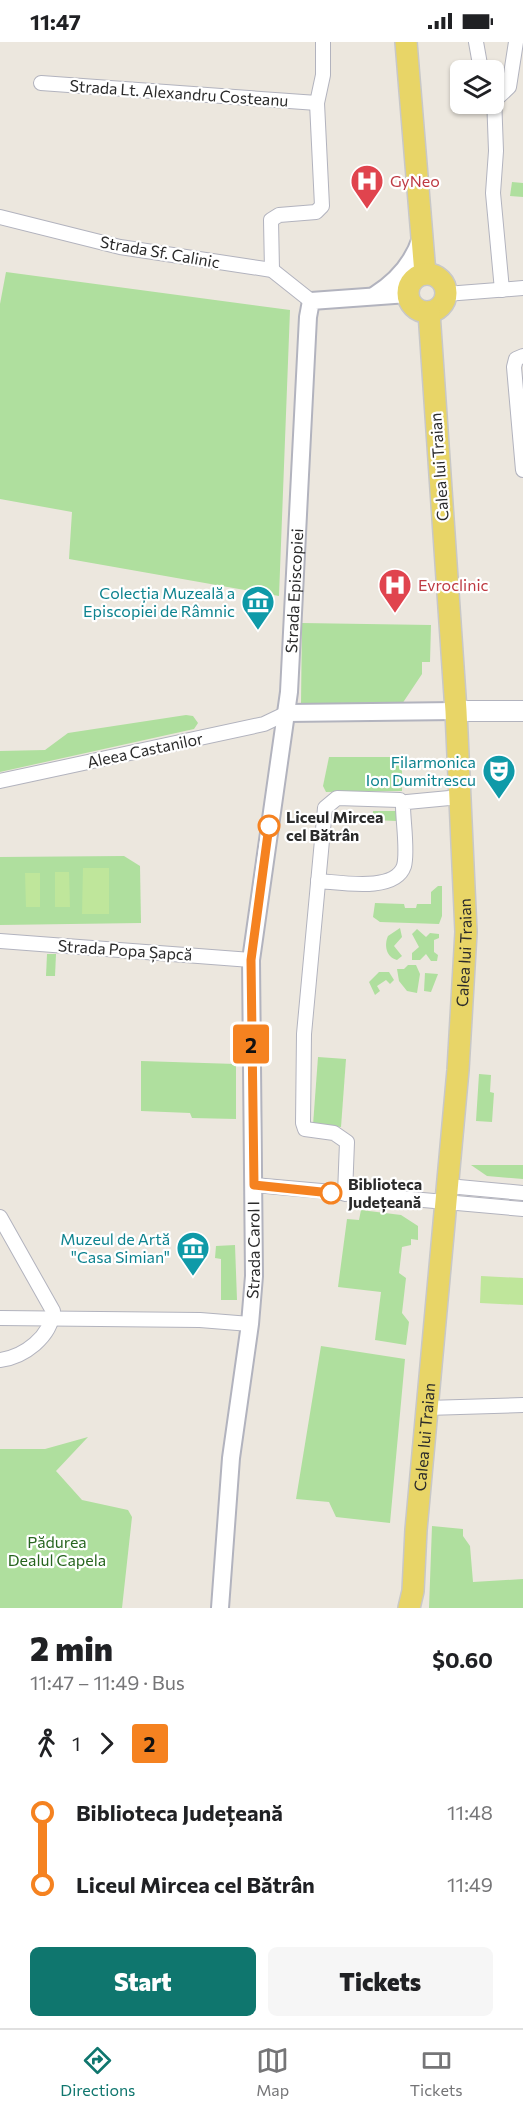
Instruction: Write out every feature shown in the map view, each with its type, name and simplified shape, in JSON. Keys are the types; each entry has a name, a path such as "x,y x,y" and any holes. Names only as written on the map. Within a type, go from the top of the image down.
{"main road":[{"path":"405,42 425,274"},
{"path":"425,274 438,277 446,294 443,304 429,312 417,309 408,294 415,279 425,274"},
{"name":"Calea lui Traian","path":"413,1602 427,1408 448,1195 465,949 456,711 429,312"},
{"path":"456,711 523,711"}],"street":[{"path":"272,270 272,220 279,215 316,212 322,206 317,103 323,75 323,42"},
{"path":"476,42 479,60"},
{"path":"504,91 509,87 516,42"},
{"name":"Strada Lt. Alexandru Costeanu","path":"41,83 317,103"},
{"path":"495,114 496,151 493,193 502,290"},
{"name":"Strada Sf. Calinic","path":"0,217 120,247 272,270 311,301"},
{"path":"374,296 388,287 409,264 422,237"},
{"path":"446,294 523,288"},
{"path":"311,301 408,294"},
{"name":"Strada Episcopiei","path":"287,713 305,340 311,301"},
{"path":"523,356 516,359 514,368 523,470"},
{"path":"287,713 456,711"},
{"name":"Aleea Castanilor","path":"0,781 255,726 287,713"},
{"name":"Strada Carol I","path":"220,1608 231,1458 250,1324 254,1257 251,960 287,713"},
{"path":"318,880 376,885 398,875 404,866 404,806 407,802 460,797"},
{"path":"345,1194 347,1142 334,1132 305,1129 303,1123 304,1034 325,808 337,798 400,800"},
{"name":"Strada Popa Șapcă","path":"0,941 251,960"},
{"path":"254,1185 345,1194 523,1193"},
{"path":"448,1195 523,1209"},
{"path":"0,1217 10,1238 51,1305 52,1318 31,1347 19,1355 0,1360"},
{"path":"0,1318 200,1320 250,1324"},
{"path":"427,1408 523,1405"}],"green space":[{"path":"512,182 523,183 523,197 510,196"},
{"path":"6,272 290,310 279,596 69,559 72,512 0,499 0,304"},
{"path":"302,623 431,625 430,662 422,662 422,674 402,704 301,703"},
{"path":"186,715 193,716 198,723 194,729 0,772 0,751 45,750 68,733"},
{"path":"329,757 402,757 402,791 326,792 323,786"},
{"path":"373,811 397,811 396,821 373,820"},
{"path":"124,856 140,866 141,923 0,925 0,857"},
{"path":"83,868 109,868 109,914 82,914"},
{"path":"55,872 69,872 70,907 55,907"},
{"path":"25,873 40,873 40,907 26,907"},
{"path":"438,886 442,886 442,916 439,924 380,922 373,917 375,903 404,904 405,908 416,908 417,904 431,904 431,892"},
{"path":"400,928 402,937 394,946 402,956 397,960 388,953 386,943 388,936"},
{"path":"417,929 426,937 430,933 439,934 439,938 434,940 434,952 438,955 437,961 431,961 426,954 420,960 412,960 412,953 419,947 412,934"},
{"path":"47,954 56,954 55,976 46,976"},
{"path":"408,965 416,965 420,974 417,993 407,991 399,981 397,969 404,969"},
{"path":"379,972 389,972 394,980 390,984 386,980 377,986 380,991 375,995 369,982"},
{"path":"425,973 438,974 431,992 424,991"},
{"path":"318,1057 346,1059 341,1127 313,1125"},
{"path":"141,1061 236,1064 236,1119 192,1118 190,1113 141,1111"},
{"path":"479,1074 491,1075 490,1092 494,1093 492,1122 476,1121"},
{"path":"471,1165 523,1165 523,1179 487,1176"},
{"path":"361,1210 401,1215 418,1226 418,1240 411,1239 411,1245 402,1247 399,1273 406,1278 402,1313 409,1322 406,1345 375,1340 381,1292 338,1287 347,1219 359,1220"},
{"path":"235,1245 237,1300 221,1300 221,1259 215,1258 216,1246"},
{"path":"481,1276 523,1278 523,1305 480,1303"},
{"path":"321,1346 405,1359 390,1523 336,1517 329,1502 296,1499"},
{"name":"Pădurea Dealul Capela","path":"88,1437 56,1471 82,1500 128,1510 132,1517 122,1608 0,1608 0,1449 45,1449"},
{"path":"432,1526 463,1529 463,1536 470,1546 473,1582 523,1579 523,1608 429,1608"}],"bus line":[{"name":"2","path":"269,826 251,960 254,1185 331,1193"}],"place":[{"name":"GyNeo","path":"367,210"},
{"name":"Evroclinic","path":"395,614"},
{"name":"Colecția Muzeală a Episcopiei de Râmnic","path":"258,631"},
{"name":"Filarmonica Ion Dumitrescu","path":"499,800"},
{"name":"Liceul Mircea cel Bătrân","path":"269,826"},
{"name":"Biblioteca Județeană","path":"331,1193"},
{"name":"Muzeul de Artă \"Casa Simian\"","path":"193,1277"}]}
